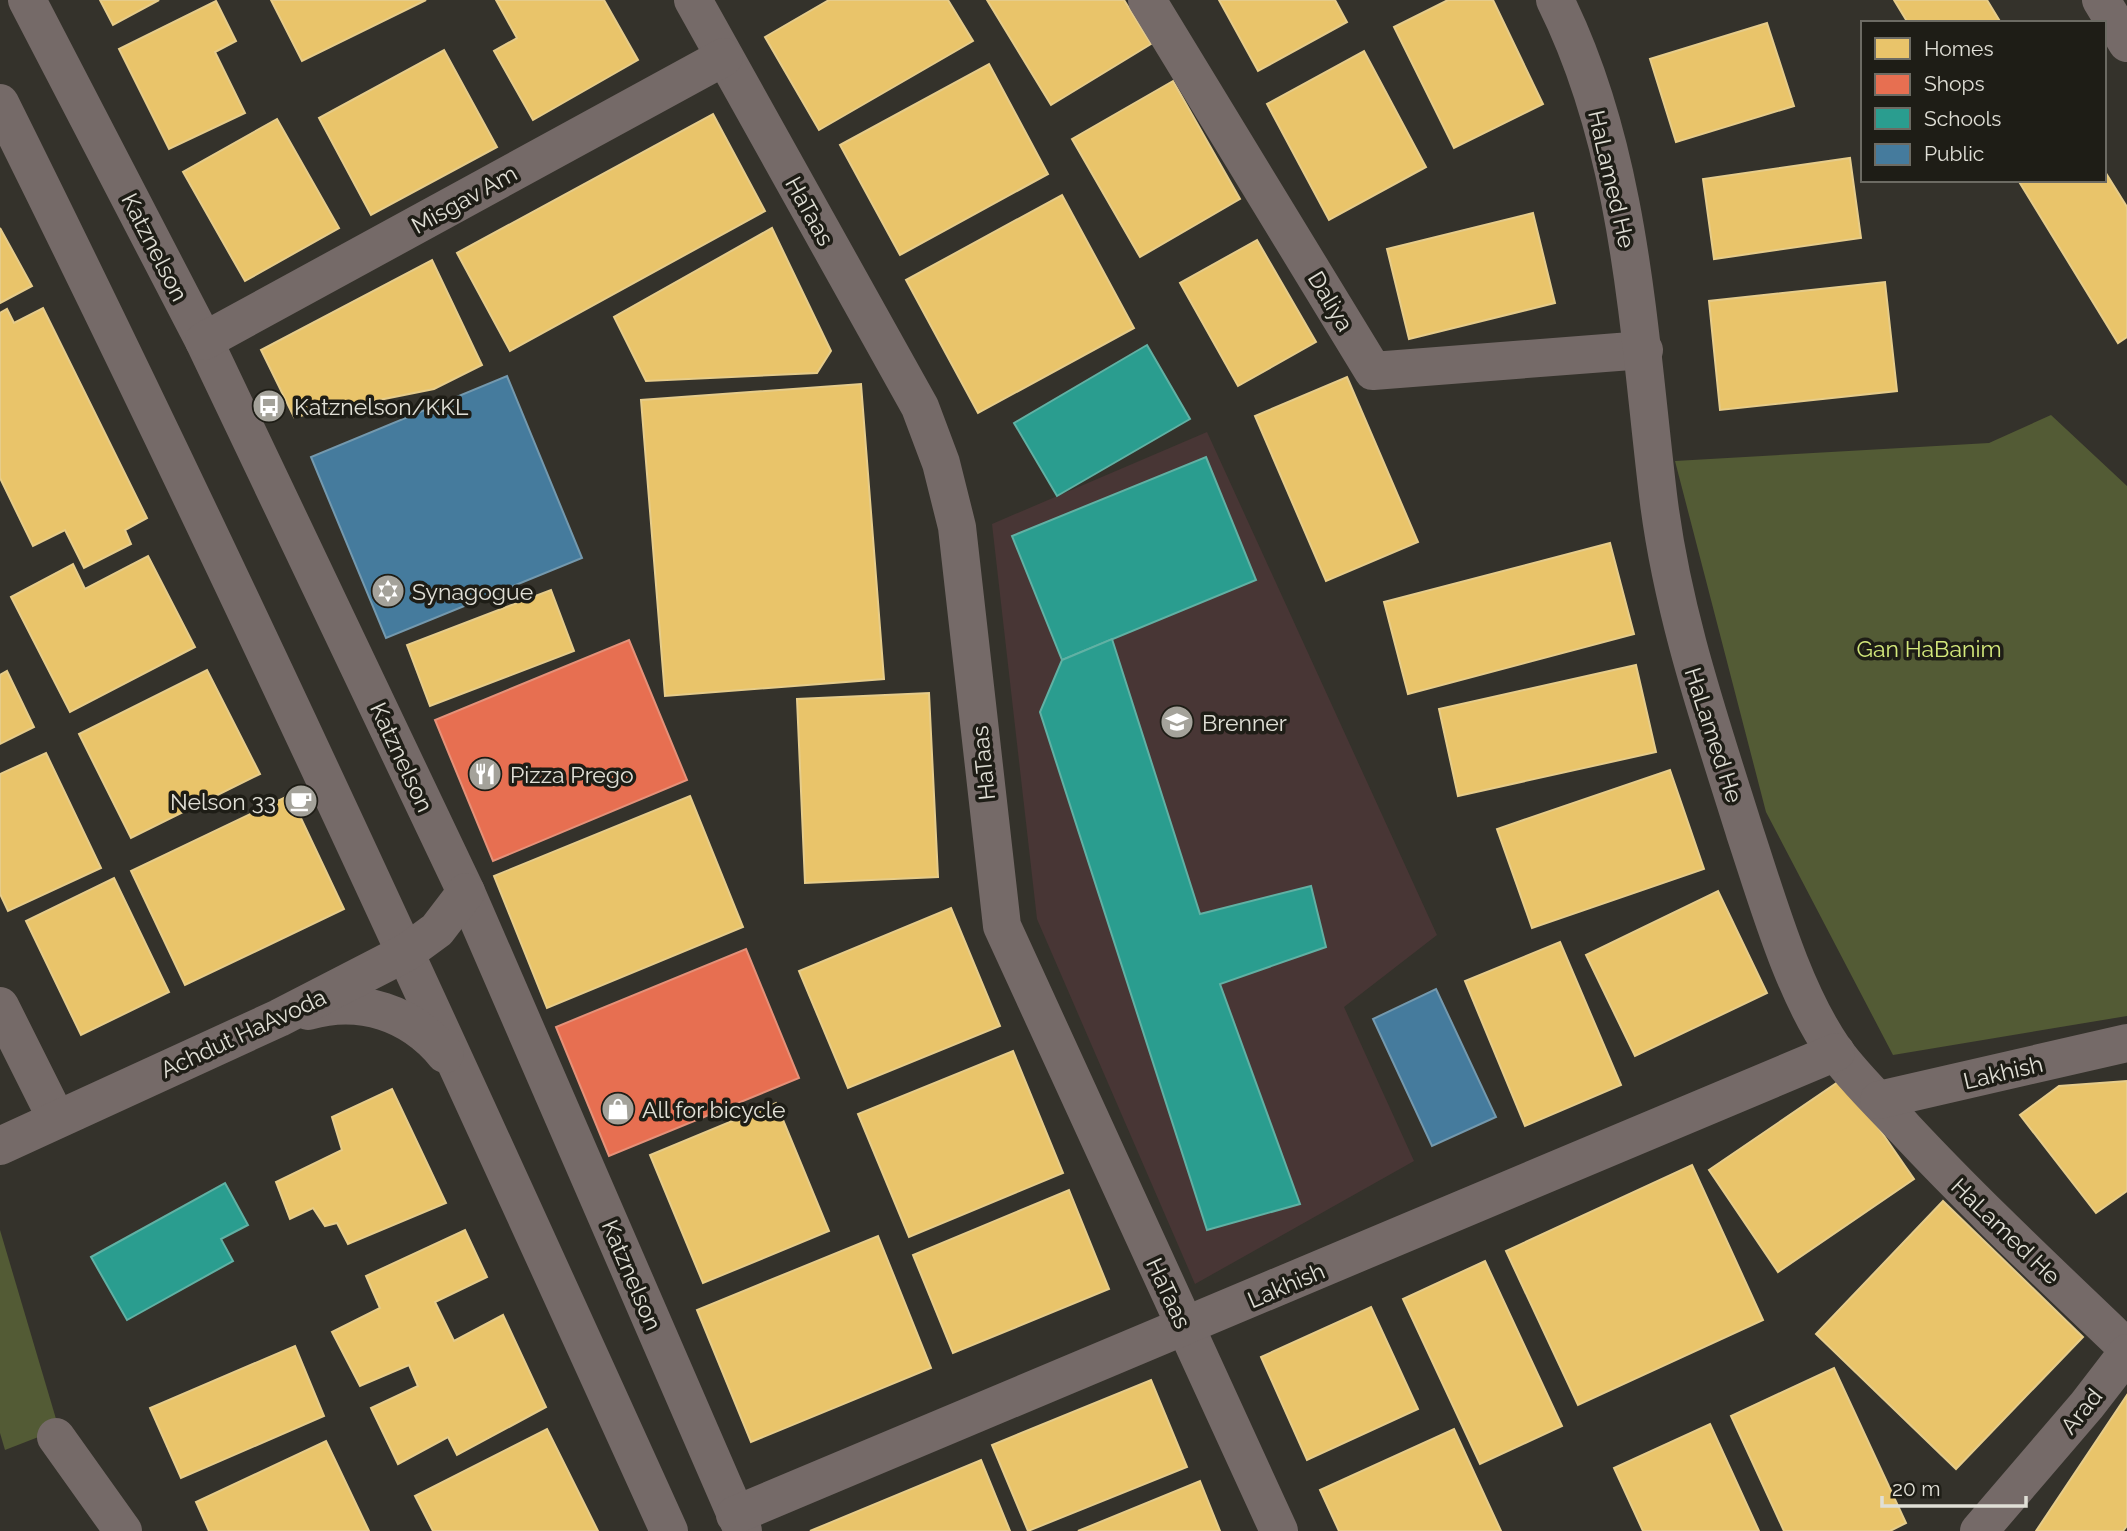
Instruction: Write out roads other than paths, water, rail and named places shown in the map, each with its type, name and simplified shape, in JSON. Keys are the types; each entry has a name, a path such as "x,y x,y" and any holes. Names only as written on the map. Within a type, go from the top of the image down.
{"street":[{"name":"Katznelson","path":"27,0 204,341 466,892 739,1523"},
{"name":"HaTaas","path":"693,0 920,407 942,463 957,527 1002,926 1279,1531"},
{"name":"Daliya","path":"1147,0 1373,371 1644,350"},
{"name":"HaLamed He","path":"1555,0 1581,52 1623,212 1644,350 1658,499 1685,646 1769,906 1814,1016 1836,1052 1968,1196 2127,1348"},
{"path":"2101,0 2127,43"},
{"name":"Misgav Am","path":"204,341 724,57"},
{"path":"0,103 143,390 407,952 669,1531"},
{"name":"Achdut HaAvoda","path":"0,1146 279,1018 407,952 437,930 466,892"},
{"path":"0,1006 56,1118"},
{"path":"279,1018 334,1006 384,1010 411,1021 433,1039 464,1077"},
{"name":"Lakhish","path":"1879,1100 2127,1043"},
{"name":"Lakhish","path":"739,1523 1185,1328 1836,1052"},
{"name":"Arad","path":"1979,1531 2087,1405 2127,1353"},
{"path":"56,1437 123,1531"}],"place":[{"name":"Katznelson/KKL","path":"269,406"},
{"name":"Synagogue","path":"388,591"},
{"name":"Brenner","path":"1177,722"},
{"name":"Pizza Prego","path":"485,774"},
{"name":"Nelson 33","path":"301,801"},
{"name":"All for bicycle","path":"618,1109"}],"park label":[{"name":"Gan HaBanim","path":"1929,648"}]}
